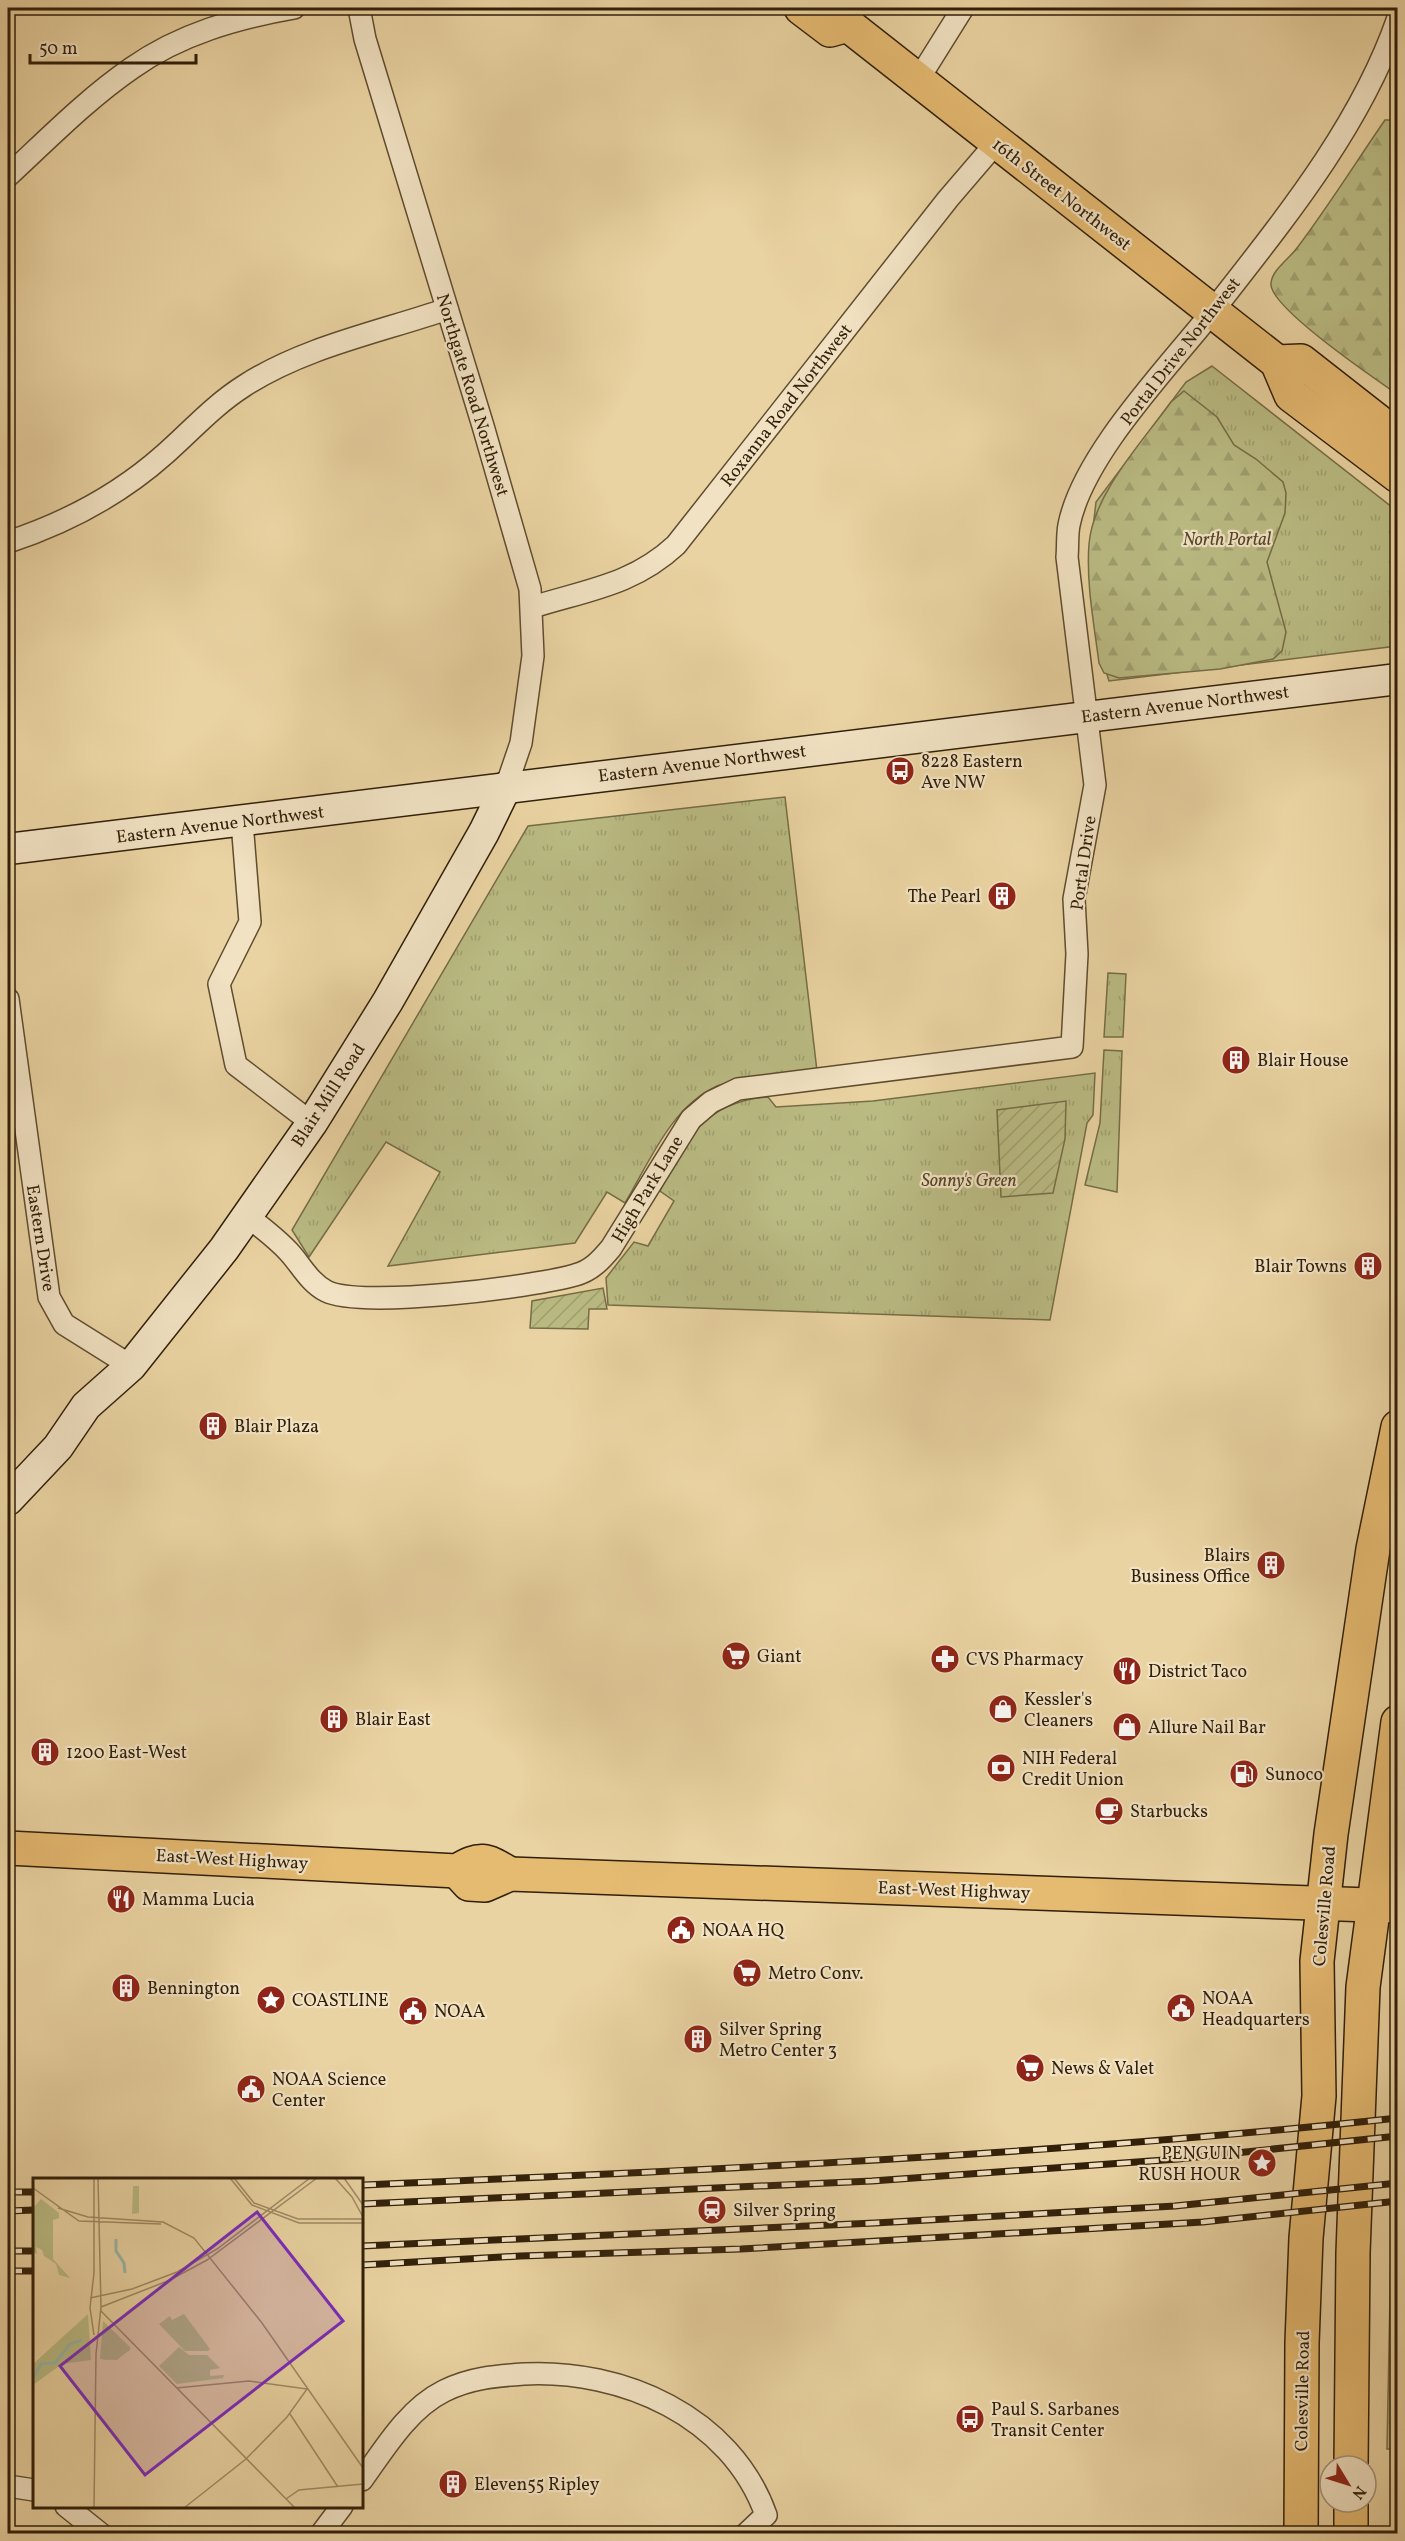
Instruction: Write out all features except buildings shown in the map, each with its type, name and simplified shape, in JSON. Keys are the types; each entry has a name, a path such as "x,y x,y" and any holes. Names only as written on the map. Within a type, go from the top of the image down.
{"main road":[{"name":"16th Street Northwest","path":"801,8 830,30 844,16 996,143 1277,362 1291,394 1398,476"},
{"path":"1277,362 1301,361 1398,437"},
{"name":"Colesville Road","path":"1301,2534 1302,2343 1306,2238 1319,2096 1317,1961 1322,1904 1373,1549 1398,1426"},
{"path":"1351,2454 1353,2253 1363,1987 1386,1906 1398,1722"},
{"name":"East-West Highway","path":"8,1848 457,1871 469,1884 485,1885 510,1874 1386,1906"},
{"path":"1351,2514 1351,2534"}],"street":[{"path":"8,176 99,92 146,59 183,39 222,25 294,8"},
{"name":"Northgate Road Northwest","path":"359,8 365,39 527,572 533,607 534,647 521,743 506,787"},
{"path":"918,80 963,8"},
{"name":"Portal Drive Northwest","path":"1086,715 1067,557 1069,525 1081,489 1104,448 1212,311 1338,140 1376,71 1398,18"},
{"name":"Roxanna Road Northwest","path":"533,607 631,578 655,563 676,544 948,199 996,143"},
{"path":"8,542 77,514 110,495 155,462 216,406 262,375 321,351 447,309"},
{"name":"Eastern Avenue Northwest","path":"8,849 242,822 1086,715 1398,679"},
{"name":"Portal Drive","path":"1072,1047 1077,954 1074,899 1095,785 1086,715"},
{"name":"Blair Mill Road","path":"8,1500 58,1447 68,1432 100,1421 124,1373 247,1216 312,1123 394,991 484,832 506,787"},
{"path":"242,822 250,922 219,984 236,1065 312,1123"},
{"name":"Eastern Drive","path":"8,999 49,1297 64,1324 124,1373"},
{"name":"High Park Lane","path":"247,1216 291,1253 303,1272 327,1292 368,1298 495,1291 577,1275 595,1266 611,1248 691,1119 711,1102 729,1093 738,1089 824,1077 1072,1047"},
{"path":"363,2479 407,2419 442,2392 466,2380 559,2372 622,2384 655,2398 700,2427 732,2456 758,2492 766,2515 746,2534"},
{"path":"8,2486 33,2490"},
{"path":"68,2508 101,2534"},
{"path":"321,2534 340,2508"}],"green space":[{"path":"1385,120 1398,120 1397,394 1306,326 1276,296 1271,285 1277,270 1294,252 1331,201"},
{"name":"North Portal","path":"1212,366 1397,511 1397,646 1109,681 1098,645 1090,554 1096,502 1186,382"},
{"name":"North Portal","path":"1184,391 1217,417 1234,445 1256,459 1283,482 1286,493 1285,513 1267,562 1286,632 1282,651 1273,659 1220,669 1119,678 1104,673 1099,663 1089,574 1089,544 1093,525 1109,487 1121,469 1171,402"},
{"path":"785,797 817,1071 726,1083 701,1095 674,1121 625,1203 607,1192 575,1243 388,1266 440,1172 386,1142 309,1257 292,1230 528,826"},
{"path":"1108,973 1126,974 1123,1037 1104,1037"},
{"path":"1104,1050 1122,1051 1117,1192 1085,1185 1100,1123"},
{"name":"Sonny's Green","path":"1095,1073 1093,1115 1087,1123 1050,1320 608,1305 606,1278 634,1242 648,1246 674,1201 660,1191 679,1155 700,1126 728,1106 746,1100 768,1097 776,1107 873,1101"},
{"path":"1066,1101 1065,1139 1053,1193 1001,1197 997,1110"},
{"path":"603,1288 607,1309 589,1309 588,1329 530,1328 532,1301"},
{"path":"1391,2244 1397,2244 1394,2449 1387,2449"}],"railway":[{"path":"363,2185 1010,2152 1398,2118"},
{"path":"363,2204 872,2181 1178,2159 1398,2136"},
{"path":"363,2246 875,2223 1175,2206 1398,2183"},
{"path":"8,2192 33,2192"},
{"path":"363,2265 520,2256 741,2249 1203,2222 1398,2201"},
{"path":"8,2211 33,2210"},
{"path":"8,2251 33,2251"},
{"path":"8,2271 33,2271"}],"place":[{"name":"8228 Eastern Ave NW","path":"900,771"},
{"name":"The Pearl","path":"1002,896"},
{"name":"Blair House","path":"1236,1060"},
{"name":"Blair Towns","path":"1368,1266"},
{"name":"Blair Plaza","path":"213,1426"},
{"name":"Blairs Business Office","path":"1271,1565"},
{"name":"Giant","path":"736,1656"},
{"name":"CVS Pharmacy","path":"945,1659"},
{"name":"District Taco","path":"1127,1671"},
{"name":"Kessler's Cleaners","path":"1003,1709"},
{"name":"Blair East","path":"334,1719"},
{"name":"Allure Nail Bar","path":"1127,1727"},
{"name":"1200 East-West","path":"45,1752"},
{"name":"NIH Federal Credit Union","path":"1001,1768"},
{"name":"Sunoco","path":"1244,1774"},
{"name":"Starbucks","path":"1109,1811"},
{"name":"Mamma Lucia","path":"121,1899"},
{"name":"NOAA HQ","path":"681,1930"},
{"name":"Metro Conv.","path":"747,1973"},
{"name":"Bennington","path":"126,1988"},
{"name":"COASTLINE","path":"271,2000"},
{"name":"NOAA Headquarters","path":"1181,2008"},
{"name":"NOAA","path":"413,2011"},
{"name":"Silver Spring Metro Center 3","path":"698,2039"},
{"name":"News & Valet","path":"1030,2068"},
{"name":"NOAA Science Center","path":"251,2089"},
{"name":"PENGUIN RUSH HOUR","path":"1262,2163"},
{"name":"Silver Spring","path":"712,2210"},
{"name":"Paul S. Sarbanes Transit Center","path":"970,2419"},
{"name":"Eleven55 Ripley","path":"453,2484"}]}
